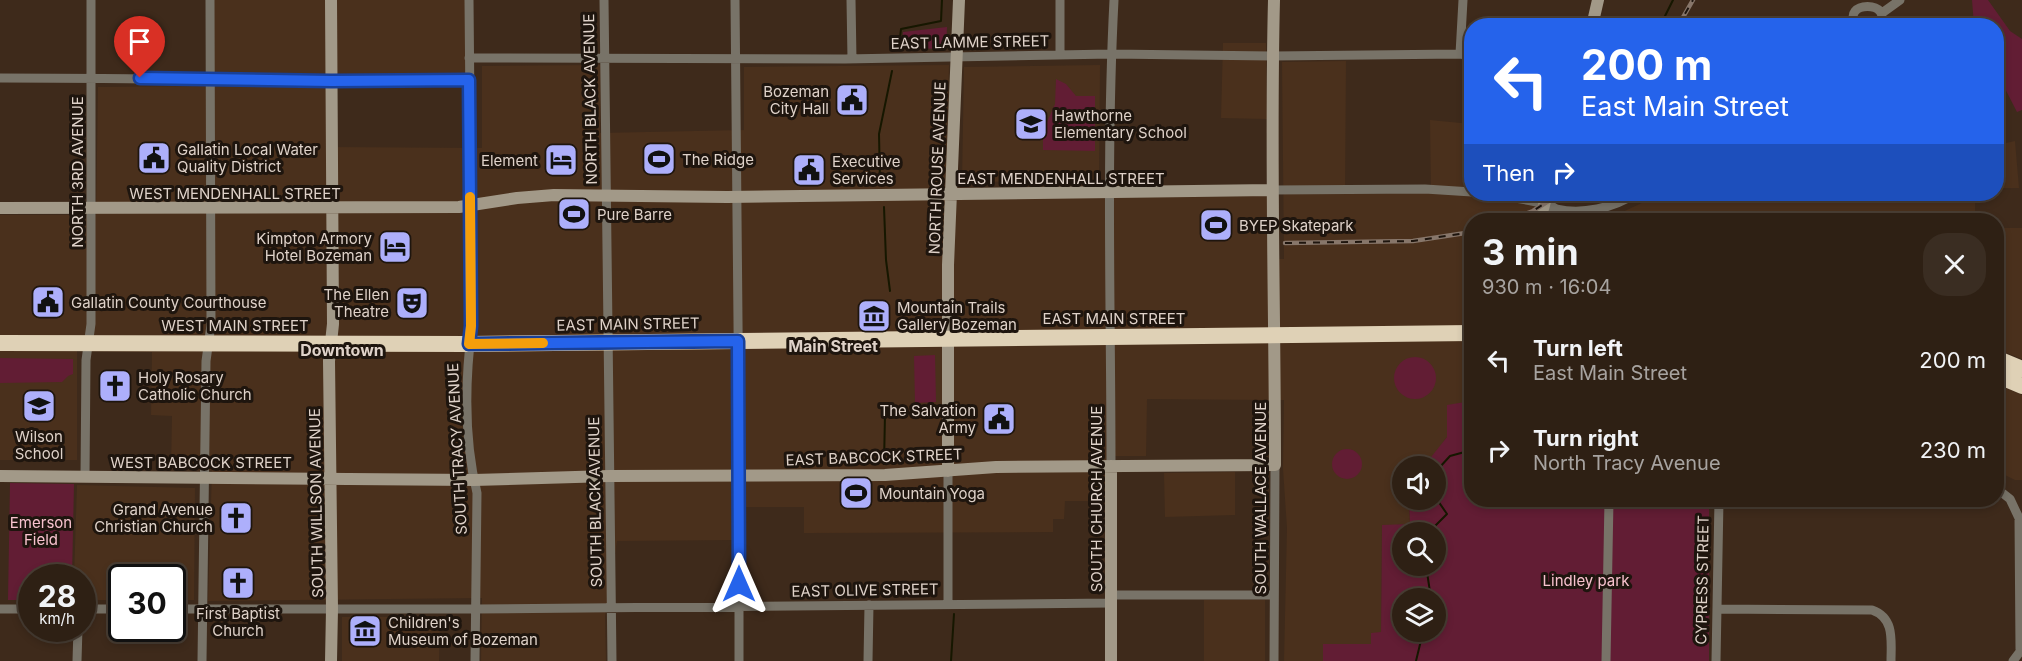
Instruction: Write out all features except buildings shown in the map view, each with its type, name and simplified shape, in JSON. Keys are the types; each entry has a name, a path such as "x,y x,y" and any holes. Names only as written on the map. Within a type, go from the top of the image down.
{"highway":[{"name":"EAST MAIN STREET","path":"469,344 1464,333"},
{"name":"WEST MAIN STREET","path":"0,343 469,344"},
{"path":"2004,361 2022,369"},
{"path":"2004,378 2022,386"}],"street":[{"name":"NORTH 3RD AVENUE","path":"85,476 86,360 91,324 91,0"},
{"path":"202,661 206,361 211,325 210,0"},
{"name":"SOUTH WILLSON AVENUE","path":"331,0 333,324 330,344 331,661"},
{"name":"SOUTH TRACY AVENUE","path":"469,0 471,326 467,363 470,467 477,493 475,661"},
{"name":"NORTH BLACK AVENUE","path":"604,0 609,342"},
{"path":"735,0 739,661"},
{"path":"851,0 852,59"},
{"name":"NORTH ROUSE AVENUE","path":"948,471 948,265 959,0"},
{"path":"1060,0 1060,54"},
{"name":"SOUTH CHURCH AVENUE","path":"1111,661 1110,193 1111,54 1114,0"},
{"name":"SOUTH WALLACE AVENUE","path":"1274,0 1272,190 1275,335 1274,661"},
{"path":"1460,54 1463,0"},
{"path":"1594,18 1598,0"},
{"path":"1882,13 1900,0"},
{"path":"1854,15 1863,1 1877,2 1882,13 1881,18"},
{"name":"EAST LAMME STREET","path":"469,58 852,59 1060,54 1464,55"},
{"path":"0,78 469,80"},
{"name":"EAST MENDENHALL STREET","path":"471,205 554,195 737,197 1272,190 1425,189 1464,191"},
{"path":"1548,201 1559,210 1599,209 1622,201"},
{"name":"WEST MENDENHALL STREET","path":"0,208 331,208 471,205"},
{"name":"SOUTH BLACK AVENUE","path":"609,342 612,661"},
{"name":"EAST BABCOCK STREET","path":"474,480 609,476 885,475 996,467 1275,465"},
{"path":"948,471 948,604"},
{"name":"WEST BABCOCK STREET","path":"0,476 474,480"},
{"path":"2004,495 2013,504 2019,524 2021,649 2013,661"},
{"path":"1606,661 1609,507"},
{"name":"CYPRESS STREET","path":"1716,661 1719,507"},
{"name":"EAST OLIVE STREET","path":"186,609 476,609 948,604 1274,595"},
{"path":"868,661 869,605"},
{"path":"0,609 18,609"},
{"path":"1717,609 1872,610 1887,620 1890,628 1891,661"},
{"path":"77,661 78,642"}],"shaded area":[{"path":"214,0 465,0 466,76 327,78 327,147 482,148 482,66 601,65 600,133 744,130 744,67 949,65 945,198 1269,196 1271,259 1284,259 1282,62 1346,61 1345,194 1431,193 1430,120 1464,123 1464,201 1538,201 1533,213 1464,213 1464,402 1447,406 1447,437 1433,456 1392,456 1392,510 1409,510 1410,522 1392,522 1392,525 1382,526 1381,632 1372,644 1323,644 1323,661 1284,661 1287,528 1283,469 1284,400 1147,399 1146,456 1110,456 1110,501 1065,501 1064,519 1053,519 1053,532 804,533 804,507 735,507 734,540 617,541 605,616 606,661 481,661 482,598 208,601 212,470 171,469 172,416 151,415 152,352 77,351 77,460 0,460 0,215 96,215 98,87 214,86"},
{"path":"1223,43 1266,43 1267,119 1221,118"},
{"name":"Hawthorne Elementary School","path":"1100,65 1099,181 962,182 964,67"},
{"path":"2015,141 2019,188 2004,188 2004,143"},
{"path":"1651,201 1975,201 1975,213 1620,213"},
{"path":"2004,228 2022,228 2022,359 2004,352"},
{"path":"2004,387 2022,395 2022,480 2015,480 2004,474"},
{"path":"1235,472 1235,515 1165,517 1164,473"},
{"path":"77,485 195,488 194,600 186,600 186,564 108,564 108,600 96,600 96,564 74,564"},
{"path":"1204,600 1265,600 1265,661 1204,661"},
{"path":"342,617 440,617 439,661 342,661"}],"green space":[{"path":"1972,0 1988,0 2001,18 1973,18"},
{"path":"2004,23 2010,31 2022,39 2022,110 2017,112 2004,87"},
{"path":"947,27 946,49 903,48 903,32"},
{"path":"1056,79 1066,84 1076,96 1095,96 1095,151 1043,150 1043,131 1055,104"},
{"path":"935,355 936,402 915,403 914,356"},
{"path":"1415,357 1423,358 1430,363 1435,370 1435,386 1430,393 1423,398 1415,399 1407,398 1400,393 1395,386 1394,378 1395,370 1400,363 1407,358"},
{"path":"0,358 73,359 73,374 62,382 0,383"},
{"name":"Lindley park","path":"1464,402 1464,507 1709,507 1709,661 1323,661 1323,644 1371,644 1371,633 1381,632 1382,525 1392,525 1392,576 1446,576 1446,522 1410,522 1409,510 1446,510 1446,456 1432,456 1447,437 1447,405"},
{"path":"1347,449 1353,450 1361,458 1361,470 1353,478 1347,479 1341,478 1333,470 1332,464 1333,458 1341,450"},
{"name":"Emerson Field","path":"10,483 74,484 72,564 18,564 18,600 8,600"}],"waterway":[{"path":"899,46 901,29 941,21 942,0"},
{"path":"1664,18 1673,0"},
{"path":"880,182 879,134 892,71"},
{"path":"884,207 890,291"},
{"path":"884,464 885,414"},
{"path":"1439,522 1447,514 1436,498 1439,468 1450,456 1464,452"},
{"path":"1428,576 1429,588"},
{"path":"951,661 954,614"},
{"path":"1416,661 1421,642"}],"railway":[{"path":"1683,18 1693,0"},
{"path":"1528,213 1548,201"},
{"path":"1285,243 1413,241 1464,233"}],"slow traffic":[{"path":"470,197 471,326 469,344 543,343"}],"place":[{"name":"Bozeman City Hall","path":"852,100"},
{"name":"Hawthorne Elementary School","path":"1031,124"},
{"name":"Gallatin Local Water Quality District","path":"154,158"},
{"name":"The Ridge","path":"659,159"},
{"name":"Element","path":"561,160"},
{"name":"Executive Services","path":"809,170"},
{"name":"Pure Barre","path":"574,214"},
{"name":"BYEP Skatepark","path":"1216,225"},
{"name":"Kimpton Armory Hotel Bozeman","path":"395,247"},
{"name":"Gallatin County Courthouse","path":"48,302"},
{"name":"The Ellen Theatre","path":"412,303"},
{"name":"Mountain Trails Gallery Bozeman","path":"874,316"},
{"name":"Holy Rosary Catholic Church","path":"115,386"},
{"name":"Wilson School","path":"39,406"},
{"name":"The Salvation Army","path":"999,419"},
{"name":"Mountain Yoga","path":"856,493"},
{"name":"Grand Avenue Christian Church","path":"236,518"},
{"name":"First Baptist Church","path":"238,583"},
{"name":"Children's Museum of Bozeman","path":"365,631"}],"district":[{"name":"Main Street","path":"833,346"},
{"name":"Downtown","path":"342,350"}],"route":[{"path":"140,78 331,81 469,80 471,326 469,344 738,341 739,584"}]}
